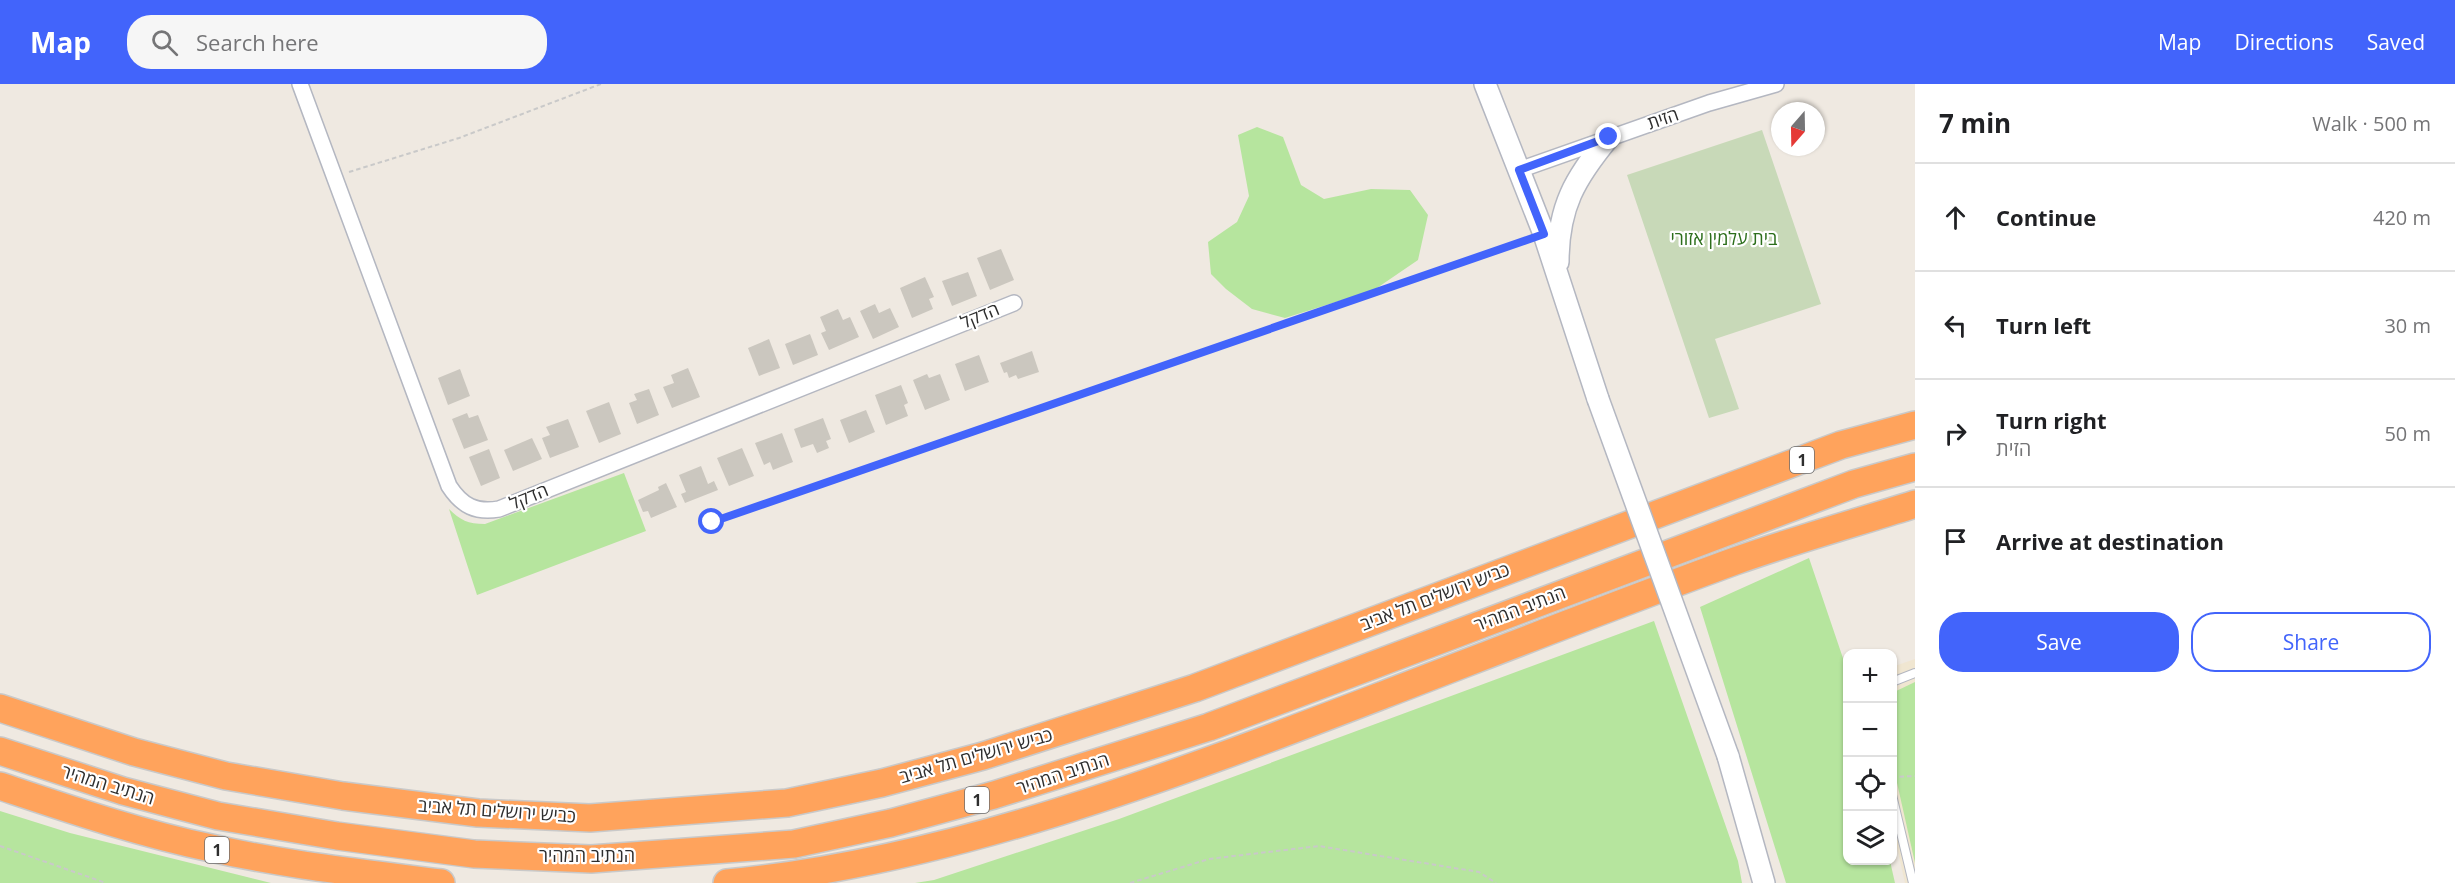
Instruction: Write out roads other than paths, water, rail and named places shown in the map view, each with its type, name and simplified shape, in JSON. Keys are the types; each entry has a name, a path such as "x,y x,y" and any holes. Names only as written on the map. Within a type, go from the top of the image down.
{"highway":[{"name":"כביש ירושלים תל אביב","path":"0,708 135,752 226,776 343,796 478,813 590,818 788,803 882,783 983,756 1195,688 1841,445 1915,425"},
{"name":"הנתיב המהיר","path":"0,751 123,791 218,816 337,836 474,854 591,859 794,844 891,823 994,795 1198,730 1842,489 1915,467"},
{"name":"1","path":"727,883 799,876 899,855 1004,827 1120,790 1220,758 1739,560 1915,504"},
{"name":"1","path":"0,786 114,823 211,848 332,869 441,883"}],"main road":[{"path":"1485,84 1544,234 1598,399 1728,756 1764,883"},
{"path":"1558,280 1558,236 1567,198 1576,180 1609,137"}],"street":[{"name":"הדקל","path":"300,84 449,486 457,499 476,510 500,508 1014,303"},
{"name":"הזית","path":"1519,170 1609,137 1776,84"}],"lane":[{"path":"1897,680 1915,672"},
{"path":"1897,811 1913,883"}],"park label":[{"name":"בית עלמין אזורי","path":"1724,239"}]}
